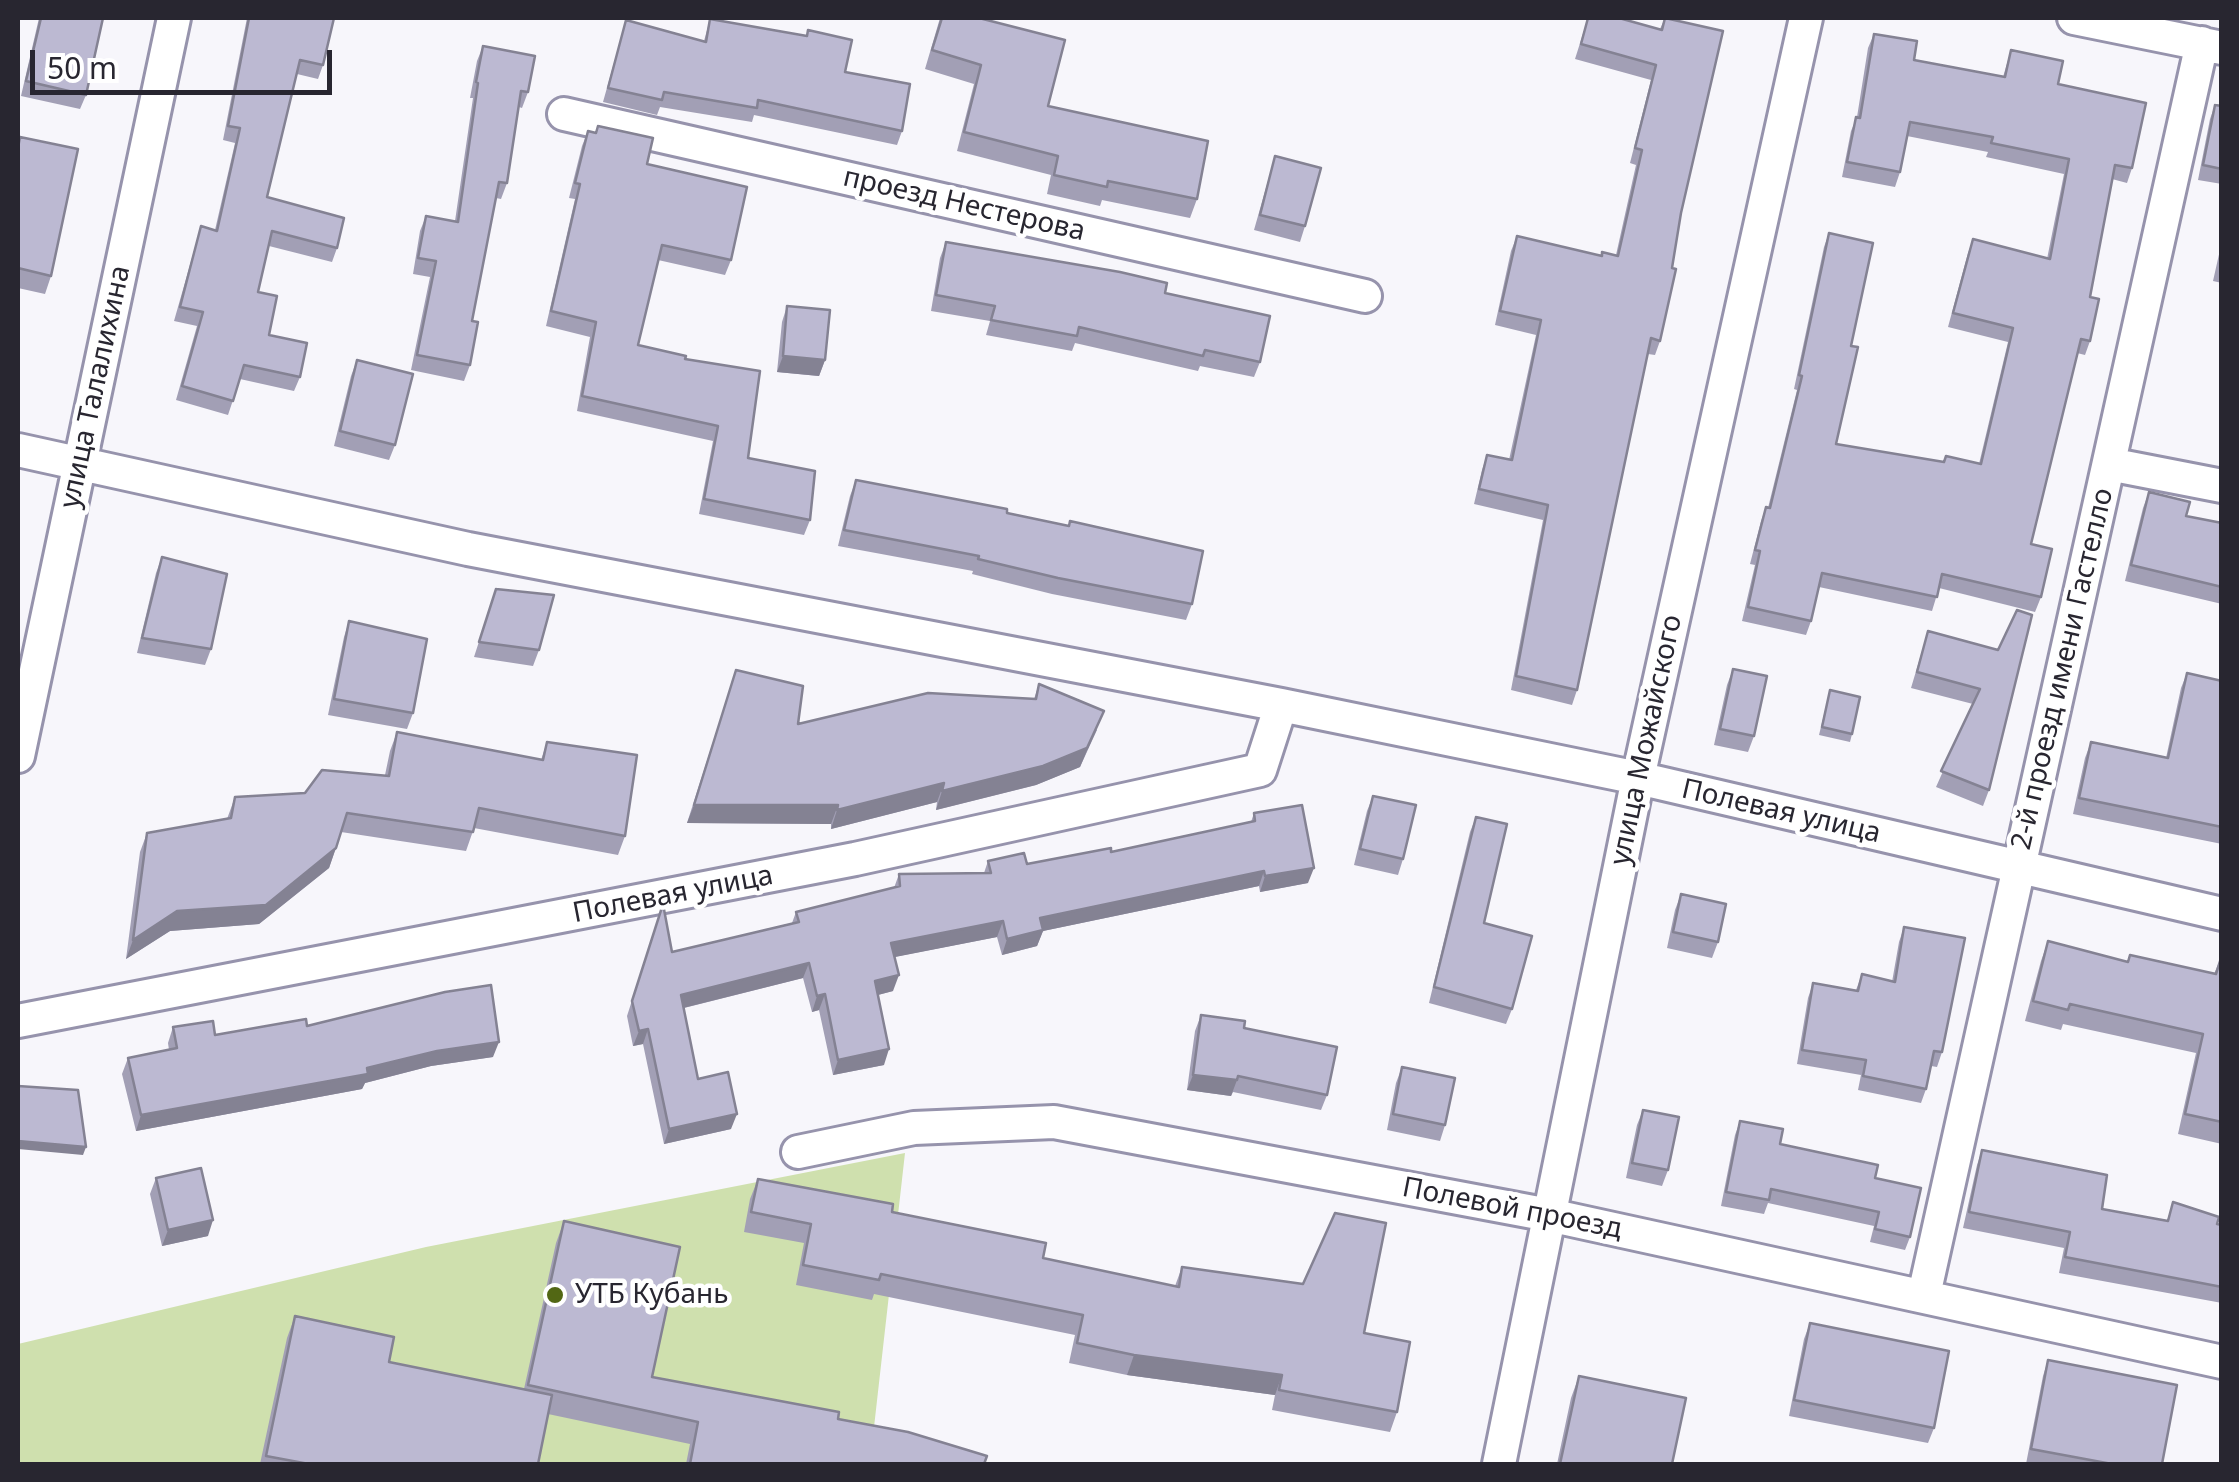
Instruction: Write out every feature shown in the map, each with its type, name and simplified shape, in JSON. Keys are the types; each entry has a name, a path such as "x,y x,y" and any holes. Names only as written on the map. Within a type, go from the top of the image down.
{"street":[{"name":"улица Талалихина","path":"18,756 174,18"},
{"name":"улица Можайского","path":"1500,1464 1638,778 1806,18"},
{"path":"2074,18 2212,46"},
{"name":"2-й проезд имени Гастелло","path":"1924,1295 2109,464 2212,46"},
{"name":"проезд Нестерова","path":"564,114 1365,296"},
{"name":"Полевая улица","path":"18,450 468,549 1281,705 1638,778 2222,914"},
{"path":"2109,464 2222,486"},
{"name":"Полевая улица","path":"18,1021 855,860 1260,770 1281,705"},
{"name":"Полевой проезд","path":"798,1152 914,1128 1054,1122 1548,1215 2222,1362"}],"green space":[{"name":"УТБ Кубань","path":"905,1153 873,1436 983,1464 18,1464 18,1344 426,1247"}],"building":[{"path":"41,18 103,18 86,95 26,81"},
{"path":"249,18 334,18 323,65 300,60 267,197 344,218 337,248 272,231 258,292 277,296 269,335 307,343 300,377 244,365 233,401 182,386 203,312 180,307 201,226 217,231 240,128 228,126"},
{"path":"942,18 979,18 1065,40 1048,106 1208,141 1197,199 1108,181 1107,187 1054,175 1058,156 964,132 981,65 932,50"},
{"path":"1588,18 1619,18 1662,30 1665,18 1723,31 1681,213 1672,268 1676,269 1660,341 1651,338 1577,690 1516,676 1548,505 1479,489 1487,455 1512,460 1541,320 1500,311 1517,236 1602,256 1602,252 1618,256 1642,150 1635,148 1656,65 1581,44"},
{"path":"710,19 807,36 808,30 852,40 845,72 910,84 902,131 758,100 757,108 664,92 662,100 608,88 626,20 706,42"},
{"path":"1874,34 1917,41 1914,60 2005,77 2011,50 2063,61 2058,84 2146,103 2132,168 2115,165 2090,297 2099,299 2090,341 2081,339 2031,544 2052,549 2041,597 1942,574 1937,597 1822,573 1811,621 1748,607 1760,551 1755,550 1766,507 1770,508 1802,376 1799,375 1829,233 1873,243 1851,346 1858,347 1836,444 1944,462 1946,456 1981,464 2013,328 1953,313 1973,239 2050,259 2069,159 1991,143 1993,137 1910,122 1900,172 1847,162 1856,117 1860,118"},
{"path":"483,46 535,56 528,92 521,91 507,183 499,182 472,321 478,322 470,365 417,355 436,261 418,258 426,216 458,222"},
{"path":"2215,105 2222,106 2222,169 2203,165"},
{"path":"598,126 653,138 647,164 747,187 731,260 662,245 638,345 686,356 685,359 760,371 748,458 815,471 810,520 704,499 718,426 582,396 596,322 551,311 588,131 596,133"},
{"path":"20,137 78,149 51,276 18,268"},
{"path":"1275,156 1321,168 1305,226 1260,215"},
{"path":"946,242 1120,272 1167,283 1165,293 1270,316 1260,362 1205,350 1203,356 1079,327 1077,336 991,320 995,306 936,295"},
{"path":"787,306 830,310 825,360 783,356"},
{"path":"357,360 413,374 395,445 340,431"},
{"path":"856,480 1203,551 1192,604 844,530"},
{"path":"2149,492 2190,502 2186,516 2222,523 2222,587 2131,565"},
{"path":"162,557 227,574 211,649 142,638"},
{"path":"496,589 554,595 539,650 479,642"},
{"path":"2017,610 2032,615 1989,790 1941,771 1980,689 1917,672 1928,631 1998,650"},
{"path":"349,621 427,639 413,713 334,699"},
{"path":"1733,669 1767,676 1754,736 1720,729"},
{"path":"736,670 803,686 798,724 928,693 1036,699 1039,684 1104,711 1087,748 1043,766 942,791 944,783 837,810 838,805 694,805"},
{"path":"2187,673 2222,681 2222,827 2079,798 2091,742 2168,758"},
{"path":"1830,690 1860,697 1852,734 1822,727"},
{"path":"397,732 543,760 547,742 637,755 625,836 479,808 473,832 347,813 336,848 266,905 177,911 133,940 147,833 231,818 235,797 305,793 322,770 389,776"},
{"path":"1373,796 1416,805 1403,859 1360,849"},
{"path":"1302,805 1314,868 1265,876 1264,871 1040,918 1043,930 1007,939 1003,921 891,943 899,975 875,981 889,1049 838,1060 825,994 817,996 809,963 681,995 698,1079 728,1072 737,1114 669,1129 648,1029 639,1031 632,1001 663,904 672,952 799,922 796,912 900,886 899,874 991,873 988,861 1024,853 1027,864 1111,848 1111,852 1255,821 1254,813"},
{"path":"1476,817 1507,824 1484,923 1532,936 1512,1009 1434,987"},
{"path":"1681,894 1726,904 1718,942 1673,932"},
{"path":"1904,927 1965,938 1942,1052 1934,1051 1926,1089 1863,1076 1866,1060 1802,1050 1813,983 1858,991 1862,974 1895,982"},
{"path":"2048,941 2128,962 2130,955 2216,974 2222,955 2222,1122 2185,1114 2203,1034 2070,1004 2068,1010 2033,1001"},
{"path":"491,985 499,1042 437,1051 367,1068 368,1074 141,1115 128,1058 177,1048 173,1027 213,1021 215,1035 306,1019 307,1026 445,992"},
{"path":"1201,1015 1245,1021 1244,1028 1337,1047 1327,1095 1238,1076 1237,1080 1193,1075"},
{"path":"1402,1067 1455,1078 1445,1125 1393,1114"},
{"path":"18,1086 78,1090 86,1147 18,1141"},
{"path":"1643,1110 1679,1117 1668,1170 1632,1163"},
{"path":"1740,1121 1783,1129 1780,1144 1878,1165 1875,1178 1921,1188 1910,1237 1875,1229 1879,1212 1771,1189 1769,1200 1726,1192"},
{"path":"1982,1150 2107,1175 2102,1209 2168,1221 2173,1202 2219,1217 2222,1287 2065,1257 2070,1232 1969,1212"},
{"path":"201,1168 213,1220 168,1230 156,1178"},
{"path":"758,1179 893,1204 892,1212 1046,1243 1043,1258 1179,1287 1182,1267 1303,1284 1335,1213 1386,1223 1364,1333 1410,1342 1397,1412 1279,1390 1282,1375 1134,1355 1077,1343 1083,1315 881,1274 879,1280 803,1265 811,1224 751,1212"},
{"path":"564,1221 680,1247 652,1377 839,1412 838,1419 908,1432 987,1456 984,1464 690,1464 698,1422 528,1385"},
{"path":"295,1316 394,1337 389,1362 552,1395 538,1464 309,1464 266,1456"},
{"path":"1810,1323 1949,1351 1934,1428 1794,1400"},
{"path":"2048,1360 2177,1385 2162,1464 2112,1464 2031,1449"},
{"path":"1579,1376 1686,1398 1672,1464 1560,1464"}],"place":[{"name":"УТБ Кубань","path":"555,1295"}]}
